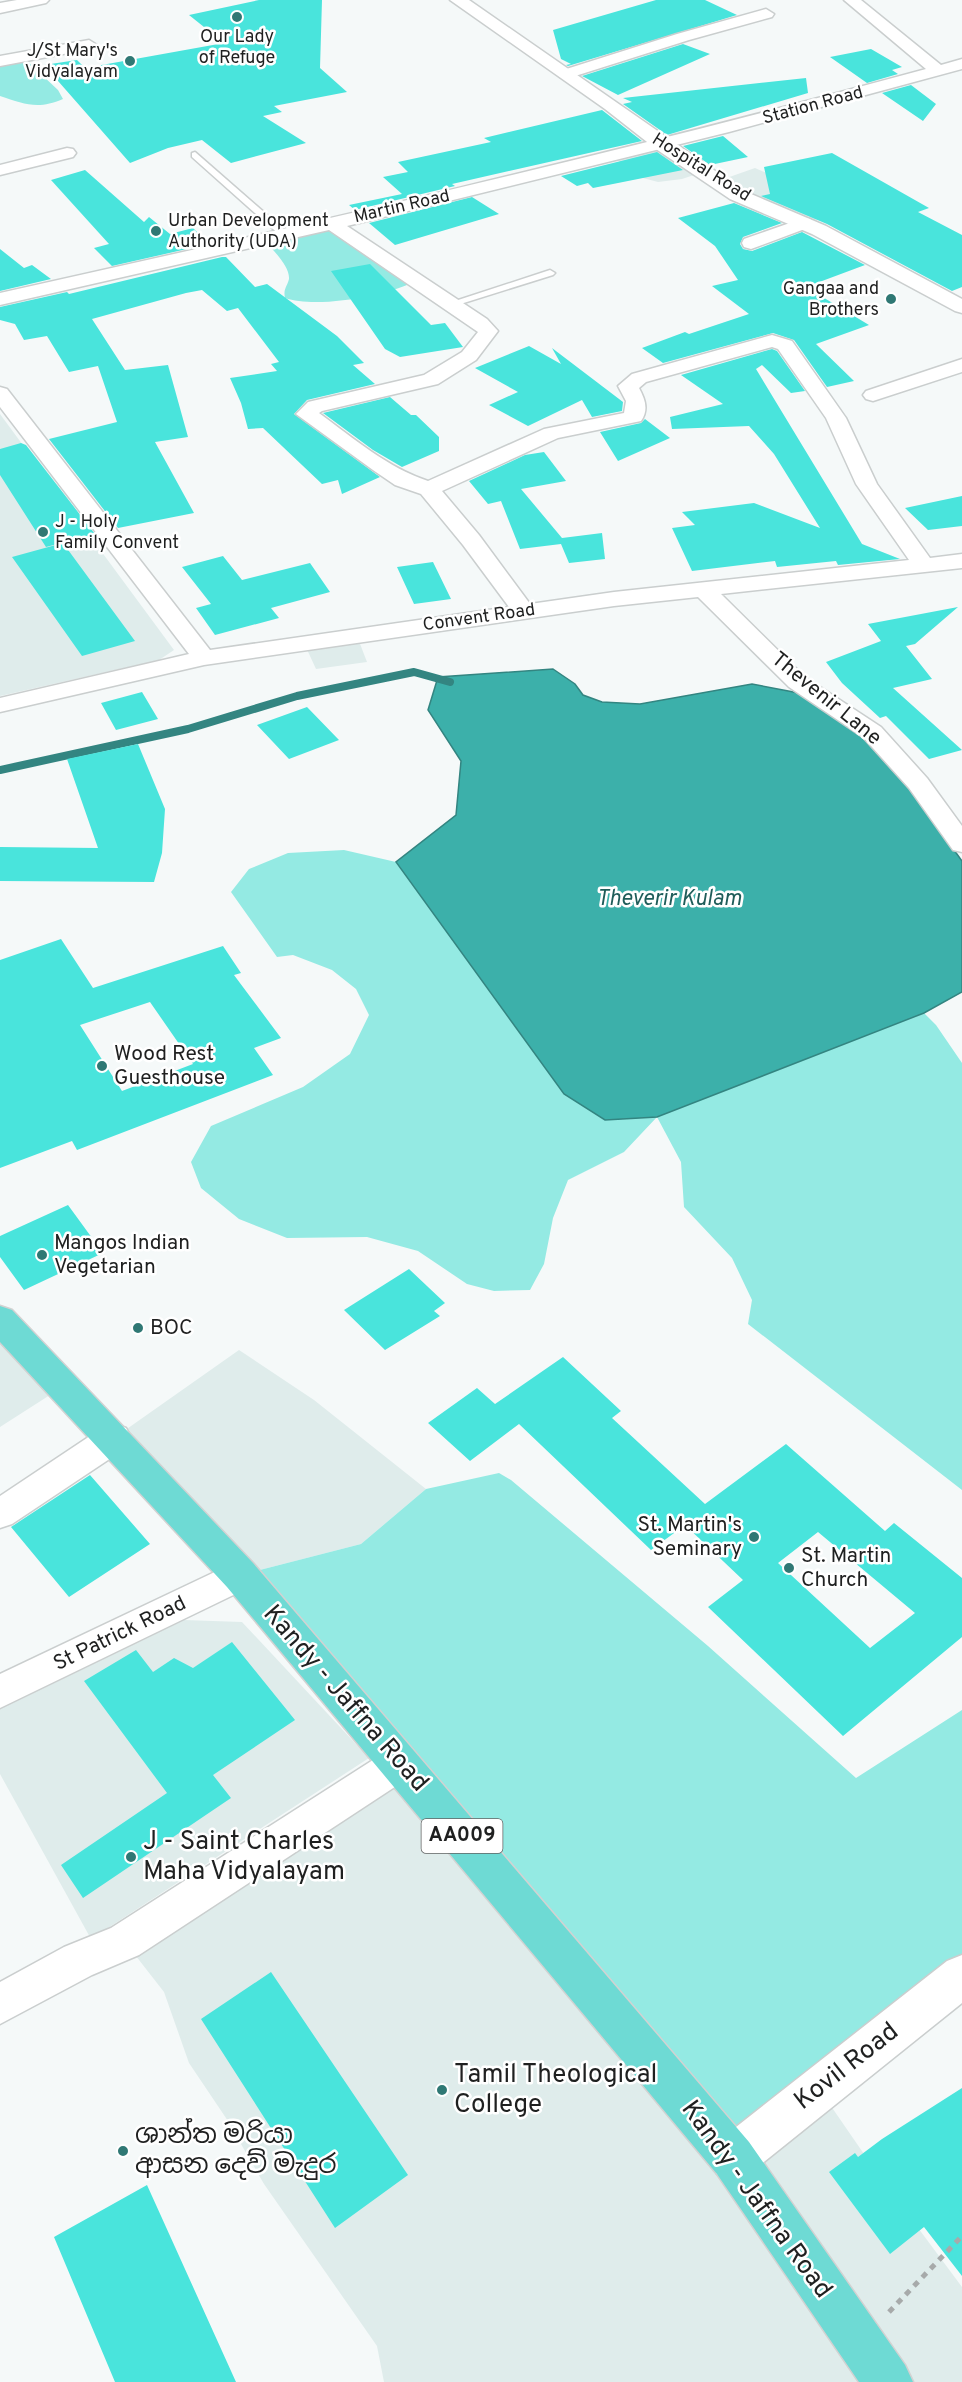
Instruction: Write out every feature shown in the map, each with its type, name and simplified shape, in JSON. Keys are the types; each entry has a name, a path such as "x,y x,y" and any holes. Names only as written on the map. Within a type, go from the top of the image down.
{"highway":[{"name":"Kandy - Jaffna Road","path":"0,1320 114,1438 240,1575 733,2158 888,2382"}],"street":[{"path":"0,8 41,0"},
{"name":"Hospital Road","path":"458,0 737,195 804,223 962,307"},
{"path":"852,0 938,71"},
{"path":"566,74 682,37 766,14"},
{"path":"0,61 89,45"},
{"name":"Station Road","path":"663,145 962,64"},
{"name":"Martin Road","path":"0,299 285,235 663,145"},
{"path":"0,170 67,153"},
{"path":"751,243 804,223"},
{"path":"332,224 480,323 488,331 469,356 431,380 315,406 306,414 380,466 403,480 429,489 471,540 524,612"},
{"path":"429,489 527,444 542,434 618,423 634,417 636,401 628,386 639,378 777,341 785,345 836,418 867,484 924,565"},
{"path":"873,395 962,365"},
{"path":"0,393 204,658"},
{"name":"Convent Road","path":"0,705 204,658 703,589 962,561"},
{"name":"Thevenir Lane","path":"703,589 797,682 872,732 918,783 962,844"},
{"path":"0,1514 114,1438"},
{"name":"St Patrick Road","path":"0,1692 240,1575"},
{"path":"0,2004 78,1961 124,1942 400,1763"},
{"name":"Kovil Road","path":"733,2158 962,1976"}],"lane":[{"path":"195,156 285,235"},
{"path":"451,304 550,273"}],"path":[{"path":"860,2343 962,2236"}],"shaded area":[{"path":"28,62 58,90 63,99 38,105 0,96 0,64"},
{"path":"663,145 703,172 682,179 658,182 643,178 613,157"},
{"path":"755,168 798,187 826,217 804,223 718,181"},
{"path":"332,224 416,281 388,292 351,299 314,302 285,298 289,274 280,258 264,240"},
{"name":"J - Holy Family Convent","path":"0,414 174,650 159,660 0,696"},
{"path":"357,636 367,662 316,669 304,643"},
{"path":"344,850 396,862 564,1094 657,1117 624,1152 568,1180 553,1218 544,1264 530,1290 494,1291 467,1284 418,1251 367,1237 287,1238 239,1219 201,1188 191,1162 211,1126 303,1087 350,1054 369,1015 356,989 332,970 293,955 277,957 231,892 249,869 288,853"},
{"path":"924,1013 936,1025 962,1063 962,1490 748,1324 752,1300 732,1258 684,1207 681,1162 657,1117"},
{"path":"0,1320 64,1386 0,1427"},
{"path":"239,1350 314,1400 426,1489 361,1544 240,1575 114,1438"},
{"path":"499,1473 511,1480 708,1646 856,1778 962,1710 962,1976 733,2158 240,1575 361,1544 426,1489"},
{"name":"J - Saint Charles Maha Vidyalayam","path":"184,1620 242,1622 369,1758 91,1939 0,1774 0,1709"},
{"name":"Tamil Theological College","path":"400,1763 824,2096 875,2170 962,2287 962,2382 384,2382 377,2346 264,2184 226,2118 189,2063 164,1992 125,1942"}],"water":[{"name":"Theverir Kulam","path":"553,669 575,684 583,695 602,702 640,704 752,684 804,694 884,753 962,861 962,992 924,1013 657,1117 605,1120 564,1094 396,862 456,815 461,761 428,710 438,677"}],"building":[{"path":"259,0 322,0 320,68 347,92 274,106 282,112 263,116 306,143 231,163 202,140 168,148 130,163 44,65 77,60 85,68 224,43 189,15"},
{"path":"656,0 705,0 737,15 568,66 566,65 571,64 561,59 553,30"},
{"path":"683,44 710,54 618,95 582,76"},
{"path":"871,49 902,67 892,70 898,74 867,83 830,57"},
{"path":"806,78 808,93 667,135 623,104 632,102 623,98"},
{"path":"911,85 936,104 923,121 882,93"},
{"path":"602,110 642,141 452,184 455,186 355,210 349,205 402,194 383,177 408,172 398,162 491,142 484,138"},
{"path":"723,136 748,157 710,165 683,146"},
{"path":"657,152 683,170 593,188 588,183 577,186 561,176"},
{"path":"832,153 929,208 918,212 962,235 962,287 952,291 827,224 761,196 770,194 764,167"},
{"path":"85,170 144,222 149,217 170,234 193,228 209,244 112,266 94,248 109,244 51,180"},
{"path":"472,197 499,214 395,245 369,223"},
{"path":"734,203 782,223 743,237 740,244 743,249 752,251 802,232 865,265 806,287 869,325 816,344 854,381 827,387 794,340 773,333 663,363 642,348 685,332 689,334 749,314 712,286 738,280 715,246 678,218"},
{"path":"0,249 24,268 32,265 51,279 0,291"},
{"path":"226,257 255,287 267,284 337,336 364,363 353,365 375,384 307,400 294,414 380,477 342,494 338,480 322,484 263,428 248,429 241,403 230,378 277,371 271,364 279,362 238,308 227,311 202,290 186,293 92,319 125,370 168,365 188,437 155,442 194,513 118,528 49,439 117,422 98,366 69,372 47,336 24,340 15,324 0,320 0,307 67,292 69,294"},
{"path":"370,264 431,325 445,323 463,347 400,357 385,349 331,271"},
{"path":"529,346 561,364 552,348 623,402 622,411 592,417 582,400 528,426 489,405 518,392 475,368"},
{"path":"772,349 777,351 805,391 791,393 762,365 756,369 862,544 900,559 838,565 836,561 777,567 775,561 692,571 672,528 695,525 682,512 754,503 820,528 774,454 749,426 672,429 670,417 723,404 681,375"},
{"path":"390,397 411,415 416,415 439,437 439,451 402,467 373,450 323,413"},
{"path":"645,419 670,438 618,461 600,432 641,423"},
{"path":"21,443 26,445 95,534 46,547 0,475 0,449"},
{"path":"544,452 566,481 521,489 562,538 602,533 605,559 569,563 561,544 520,549 501,501 488,504 469,481 525,455"},
{"path":"962,496 962,526 928,530 905,508"},
{"path":"63,543 135,641 82,656 12,557"},
{"path":"223,556 242,580 310,563 330,592 271,608 279,618 215,635 196,608 211,604 182,567"},
{"path":"433,562 451,599 414,604 397,567"},
{"path":"958,607 915,644 906,646 932,679 893,688 962,750 929,759 886,716 880,718 842,683 826,662 881,641 868,624"},
{"path":"142,692 158,719 116,730 101,703"},
{"path":"307,707 339,740 289,759 257,725"},
{"path":"138,744 165,809 162,853 154,882 0,881 0,847 98,848 67,759"},
{"path":"61,939 93,988 223,946 241,973 234,975 281,1038 254,1048 273,1075 77,1150 72,1141 0,1168 0,960","holes":["150,1002 193,1064 122,1091 80,1025"]},
{"path":"68,1205 103,1253 24,1290 0,1257 0,1236"},
{"path":"409,1269 445,1303 434,1311 440,1316 385,1350 344,1310"},
{"name":"St. Martin's Seminary","path":"563,1357 621,1411 612,1418 705,1504 786,1444 885,1531 894,1523 962,1578 962,1637 843,1736 708,1607 743,1580 685,1525 651,1550 519,1424 470,1461 428,1423 477,1388 495,1404","holes":["818,1532 915,1613 870,1648 778,1563"]},
{"path":"90,1475 150,1544 69,1597 11,1527"},
{"path":"232,1642 295,1720 213,1775 231,1798 83,1898 61,1865 167,1793 84,1681 136,1650 153,1672 174,1658 193,1668"},
{"path":"271,1972 408,2175 335,2228 201,2019"},
{"path":"962,2088 962,2276 924,2227 890,2254 829,2172 855,2153 858,2157"},
{"path":"147,2185 236,2382 115,2382 54,2237"}],"waterway":[{"path":"0,770 188,729 297,696 414,672 450,682"}],"place":[{"name":"Our Lady of Refuge","path":"237,17"},
{"name":"J/St Mary's Vidyalayam","path":"130,61"},
{"name":"Urban Development Authority (UDA)","path":"156,231"},
{"name":"Gangaa and Brothers","path":"891,299"},
{"name":"J - Holy Family Convent","path":"43,532"},
{"name":"Wood Rest Guesthouse","path":"102,1066"},
{"name":"Mangos Indian Vegetarian","path":"42,1255"},
{"name":"BOC","path":"138,1328"},
{"name":"St. Martin's Seminary","path":"754,1537"},
{"name":"St. Martin Church","path":"789,1568"},
{"name":"J - Saint Charles Maha Vidyalayam","path":"131,1857"},
{"name":"Tamil Theological College","path":"442,2090"},
{"name":"ශාන්ත මරියා ආසන දෙව් මැදුර","path":"123,2151"}]}
